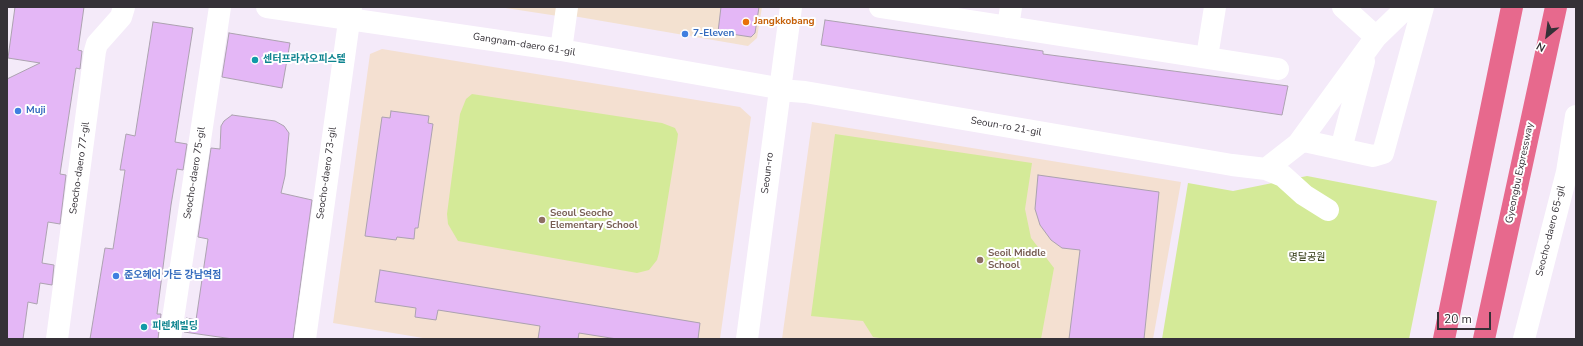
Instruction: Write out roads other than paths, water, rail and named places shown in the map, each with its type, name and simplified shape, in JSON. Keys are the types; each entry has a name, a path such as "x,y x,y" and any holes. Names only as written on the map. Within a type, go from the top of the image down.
{"highway":[{"path":"1444,339 1512,7"},
{"name":"Gyeongbu Expressway","path":"1484,339 1556,7"}],"street":[{"name":"Seocho-daero 77-gil","path":"57,339 95,51 97,44 121,17 124,7"},
{"name":"Seocho-daero 75-gil","path":"170,339 220,7"},
{"name":"Gangnam-daero 61-gil","path":"267,7 350,12 772,87 779,90"},
{"path":"561,50 567,7"},
{"name":"Seoun-ro","path":"747,339 791,7"},
{"path":"880,7 1010,17 1207,57 1278,69"},
{"path":"1207,57 1214,7"},
{"path":"1343,7 1372,44"},
{"path":"1298,144 1372,44 1407,7"},
{"path":"1266,169 1304,141 1373,156 1383,153 1423,7"},
{"name":"Seocho-daero 73-gil","path":"305,339 350,12"},
{"path":"1341,149 1372,44"},
{"name":"Seoun-ro 21-gil","path":"779,90 805,92 1232,165 1266,169 1283,176 1304,195 1328,210"},
{"name":"Seocho-daero 65-gil","path":"1524,339 1571,171 1576,120"}],"place":[{"name":"Jangkkobang","path":"746,22"},
{"name":"7-Eleven","path":"685,34"},
{"name":"센터프라자오피스텔","path":"255,60"},
{"name":"Muji","path":"18,111"},
{"name":"Seoul Seocho Elementary School","path":"542,220"},
{"name":"Seoil Middle School","path":"980,260"},
{"name":"준오헤어 가든 강남역점","path":"116,276"},
{"name":"피렌체빌딩","path":"144,327"}],"park label":[{"name":"명달공원","path":"1307,258"}]}
